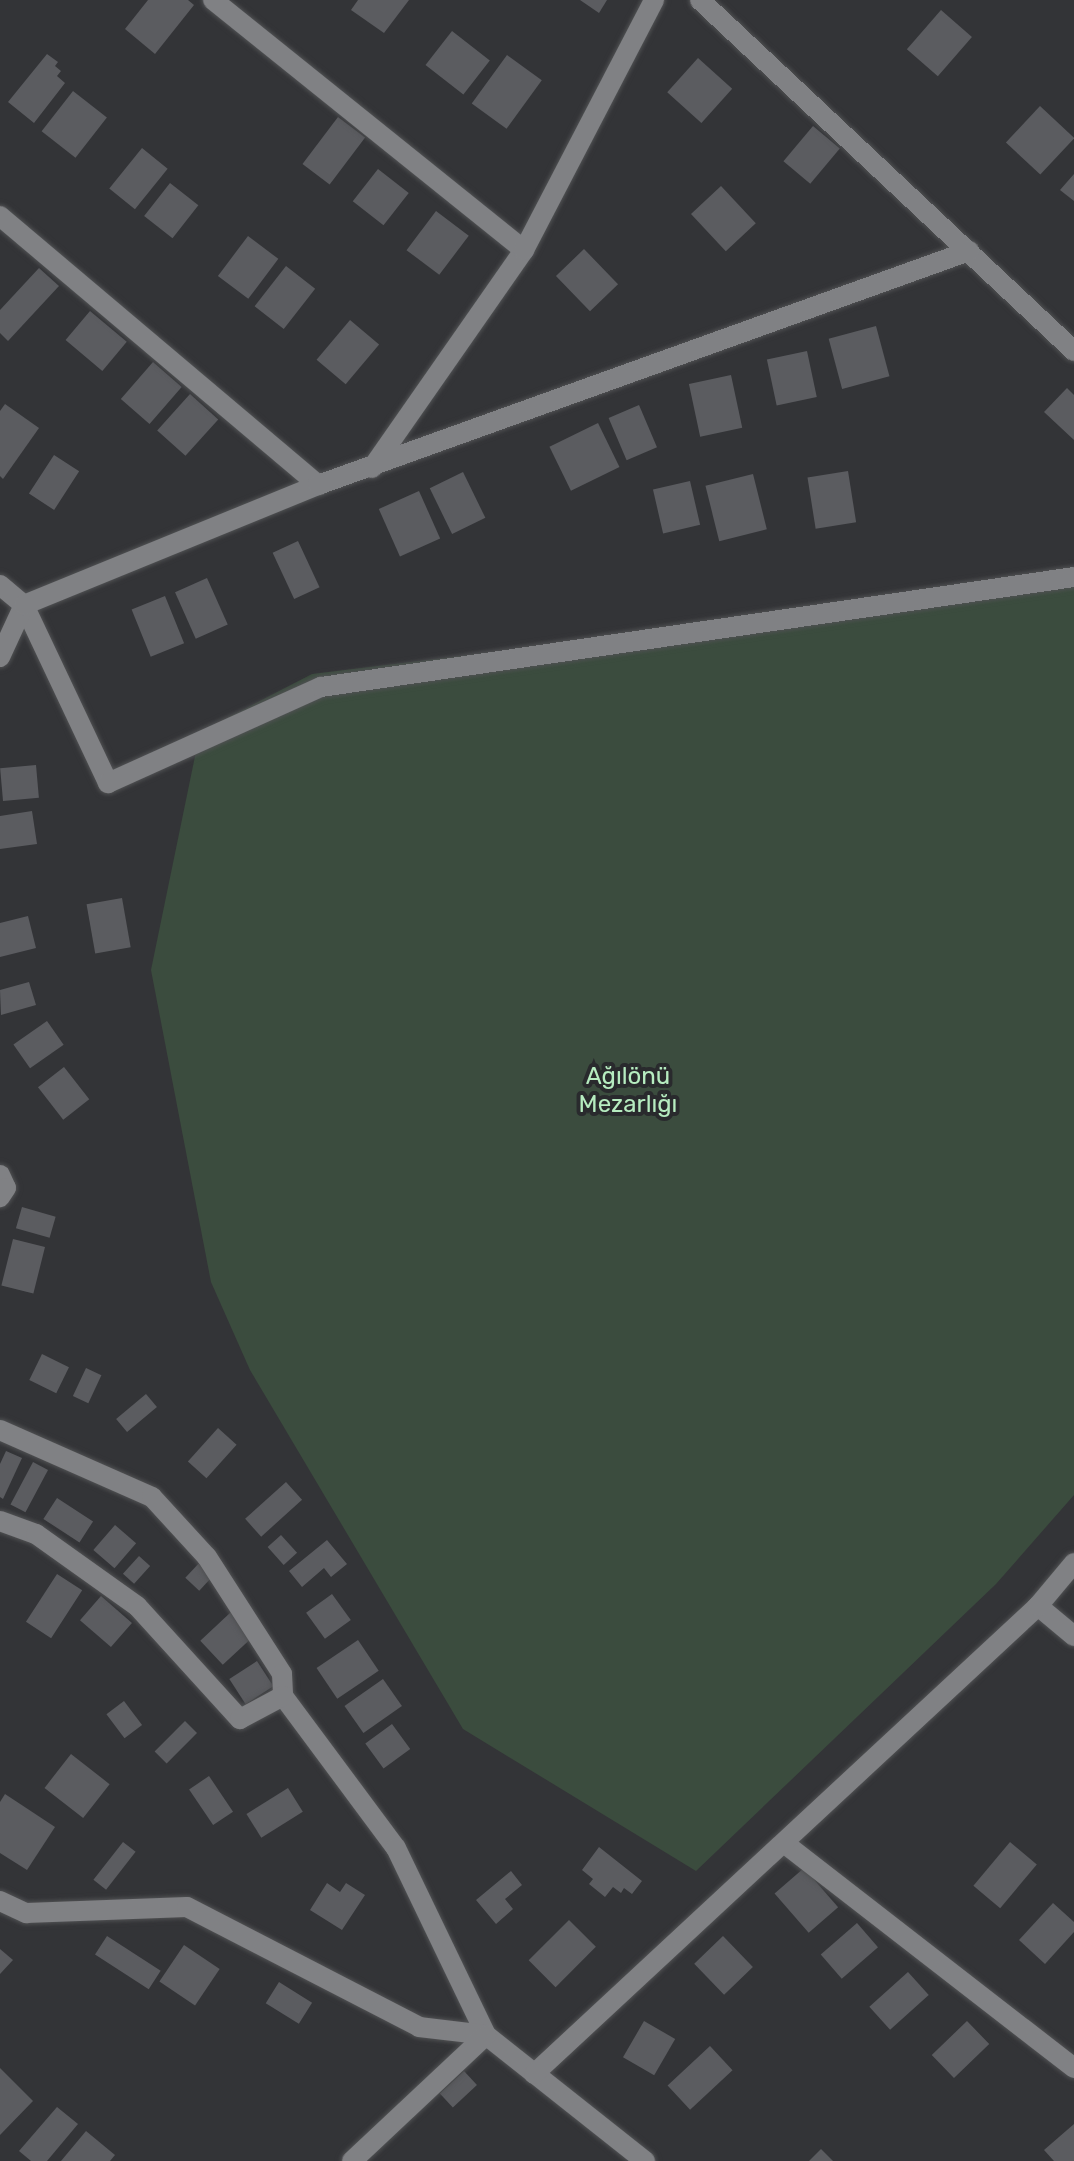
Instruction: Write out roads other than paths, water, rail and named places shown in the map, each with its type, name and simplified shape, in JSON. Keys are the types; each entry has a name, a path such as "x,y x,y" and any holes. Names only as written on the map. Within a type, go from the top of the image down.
{"street":[{"path":"213,0 524,250"},
{"path":"372,468 524,250 654,0"},
{"path":"700,0 1074,351"},
{"path":"0,216 318,485"},
{"path":"0,657 24,605 318,485 969,251"},
{"path":"0,585 24,605 108,783 321,687 1074,577"},
{"path":"0,1175 6,1188 0,1197"},
{"path":"0,1430 152,1497 207,1557 282,1674 283,1696 396,1848 486,2035 645,2161"},
{"path":"0,1521 36,1534 137,1606 240,1719 283,1696"},
{"path":"534,2074 1038,1606 1074,1563"},
{"path":"1038,1606 1074,1636"},
{"path":"784,1843 1074,2068"},
{"path":"0,1901 26,1913 187,1907 419,2027 486,2035"},
{"path":"352,2161 486,2035"}],"park label":[{"name":"Ağılönü Mezarlığı","path":"628,1091"}]}
